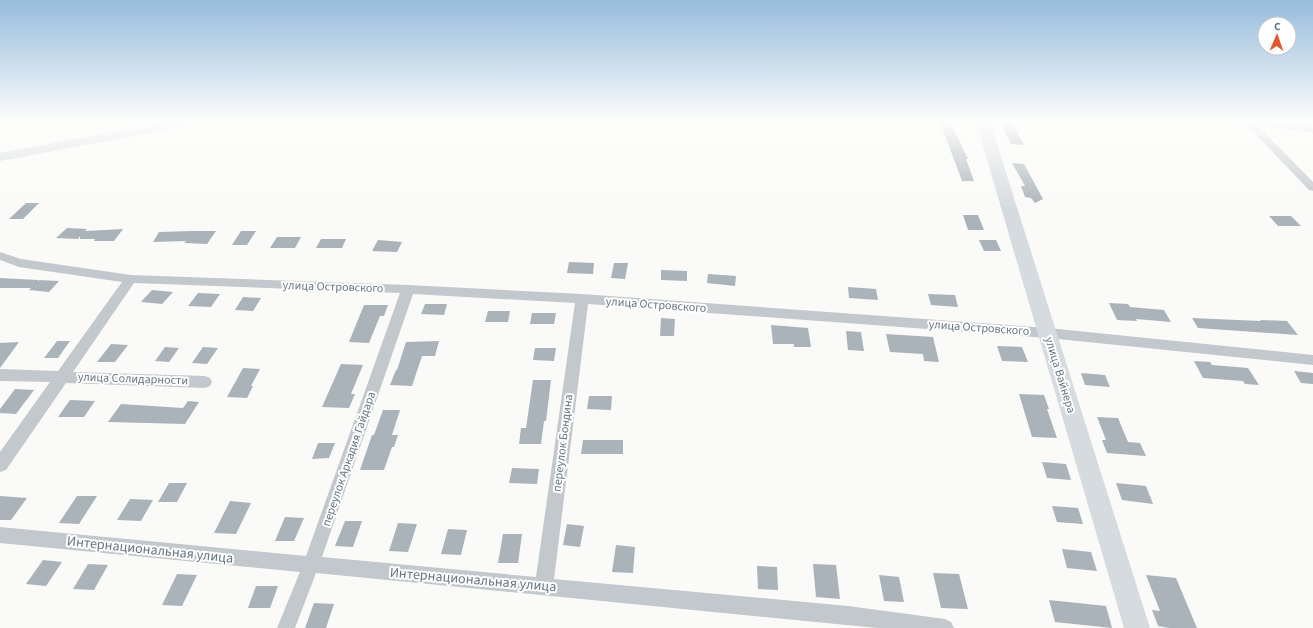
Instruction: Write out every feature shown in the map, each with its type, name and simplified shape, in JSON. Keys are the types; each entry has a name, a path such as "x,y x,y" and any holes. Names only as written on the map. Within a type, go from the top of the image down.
{"street":[{"path":"0,157 31,151"},
{"name":"улица Вайнера","path":"992,151 1137,628"},
{"path":"1277,151 1313,188"},
{"name":"улица Островского","path":"0,256 19,263 131,279 408,289 582,299 1048,333 1313,360"},
{"name":"улица Солидарности","path":"0,465 131,279"},
{"name":"переулок Аркадия Гайдара","path":"286,628 311,565 408,289"},
{"name":"переулок Бондина","path":"544,586 582,299"},
{"name":"улица Солидарности","path":"0,375 205,382"},
{"name":"Интернациональная улица","path":"0,535 848,615 945,628"}],"building":[{"path":"951,151 964,151 968,159 966,159 974,181 962,181"},
{"path":"1012,163 1024,164 1043,199 1035,203 1031,198 1025,197 1021,186 1025,186"},
{"path":"26,203 39,203 23,219 9,219"},
{"path":"963,215 978,215 984,230 968,230"},
{"path":"1269,216 1291,216 1301,226 1278,226"},
{"path":"67,228 87,229 85,231 123,229 114,241 80,239 80,236 78,239 56,238"},
{"path":"216,231 207,244 184,243 186,241 153,242 159,232"},
{"path":"241,231 256,231 247,245 232,245"},
{"path":"277,237 301,237 295,248 270,248"},
{"path":"321,239 346,239 342,248 316,248"},
{"path":"378,240 402,242 397,252 372,251"},
{"path":"979,240 996,240 1001,251 984,251"},
{"path":"569,262 594,263 593,274 567,273"},
{"path":"614,263 628,263 625,279 611,278"},
{"path":"661,270 687,271 687,281 661,280"},
{"path":"708,274 736,276 735,286 707,283"},
{"path":"0,278 38,280 38,282 39,280 59,281 49,292 29,290 31,288 0,288"},
{"path":"848,287 876,289 878,300 849,298"},
{"path":"152,290 173,292 162,304 141,302"},
{"path":"198,293 220,294 211,307 188,306"},
{"path":"928,294 955,295 958,307 931,305"},
{"path":"243,297 261,298 253,311 235,310"},
{"path":"1109,303 1128,304 1130,307 1164,310 1171,322 1136,319 1137,321 1117,320"},
{"path":"425,304 447,304 444,315 421,314"},
{"path":"364,305 388,305 384,316 380,316 369,343 349,342"},
{"path":"488,311 510,311 508,322 485,322"},
{"path":"532,313 556,313 554,324 530,324"},
{"path":"661,318 675,319 674,336 660,336"},
{"path":"1192,318 1287,321 1298,335 1198,328"},
{"path":"771,325 808,328 811,347 794,347 794,344 773,344"},
{"path":"846,331 861,332 864,351 848,350"},
{"path":"886,334 933,337 939,362 924,361 923,354 890,352"},
{"path":"57,341 70,341 58,358 44,358"},
{"path":"439,341 435,356 422,356 412,386 390,385 397,370 406,342"},
{"path":"19,342 0,368 0,343"},
{"path":"111,344 128,345 115,362 97,362"},
{"path":"997,346 1022,347 1028,362 1002,361"},
{"path":"165,347 179,348 169,362 155,361"},
{"path":"203,347 218,348 207,364 192,363"},
{"path":"535,348 556,348 554,361 533,360"},
{"path":"1194,361 1210,362 1212,365 1248,368 1259,385 1245,384 1243,381 1203,378"},
{"path":"341,364 363,365 351,394 355,394 349,408 322,407"},
{"path":"243,368 260,369 251,386 253,386 247,398 227,397"},
{"path":"1294,371 1313,373 1313,384 1301,383"},
{"path":"1081,373 1105,375 1110,387 1085,385"},
{"path":"533,380 551,380 546,421 544,421 541,444 519,444 521,428 526,428"},
{"path":"15,389 34,390 16,414 0,413 0,409"},
{"path":"1019,394 1044,395 1057,438 1032,437"},
{"path":"589,396 612,396 611,410 587,409"},
{"path":"70,400 95,401 84,417 58,417"},
{"path":"188,401 199,402 185,424 108,422 121,404 183,408"},
{"path":"383,410 400,410 392,435 398,435 394,447 392,447 384,470 360,470 372,435 374,435"},
{"path":"1097,417 1118,418 1128,442 1140,443 1146,456 1107,453 1102,440 1106,440"},
{"path":"583,440 623,440 623,454 581,454"},
{"path":"318,443 335,443 329,458 312,459"},
{"path":"1042,462 1066,464 1071,480 1047,478"},
{"path":"512,468 539,469 537,484 509,483"},
{"path":"169,483 187,483 177,502 158,502"},
{"path":"1116,483 1146,486 1153,504 1122,500"},
{"path":"0,496 27,498 11,520 0,520"},
{"path":"77,496 97,496 79,524 59,523"},
{"path":"130,499 153,500 141,521 117,520"},
{"path":"230,501 251,503 236,534 214,533"},
{"path":"1052,506 1078,508 1083,524 1057,522"},
{"path":"285,517 304,518 294,541 275,541"},
{"path":"345,521 362,521 353,547 335,546"},
{"path":"398,523 417,524 408,552 389,551"},
{"path":"567,524 584,526 580,547 563,545"},
{"path":"448,529 467,530 461,555 441,554"},
{"path":"503,534 522,534 518,563 498,563"},
{"path":"616,545 635,547 633,573 612,572"},
{"path":"1062,549 1091,552 1097,571 1067,568"},
{"path":"43,560 62,562 46,586 26,584"},
{"path":"88,564 108,565 94,590 73,589"},
{"path":"813,564 836,565 840,599 816,597"},
{"path":"757,566 777,567 778,590 758,589"},
{"path":"933,573 959,574 968,609 941,608"},
{"path":"177,574 197,575 182,606 162,605"},
{"path":"879,575 899,577 904,602 884,601"},
{"path":"1146,575 1176,578 1197,628 1169,628 1158,626 1152,610 1160,611"},
{"path":"256,586 278,586 270,608 248,608"},
{"path":"1049,600 1106,606 1112,628 1055,622"},
{"path":"314,603 334,604 326,628 305,628"}]}
